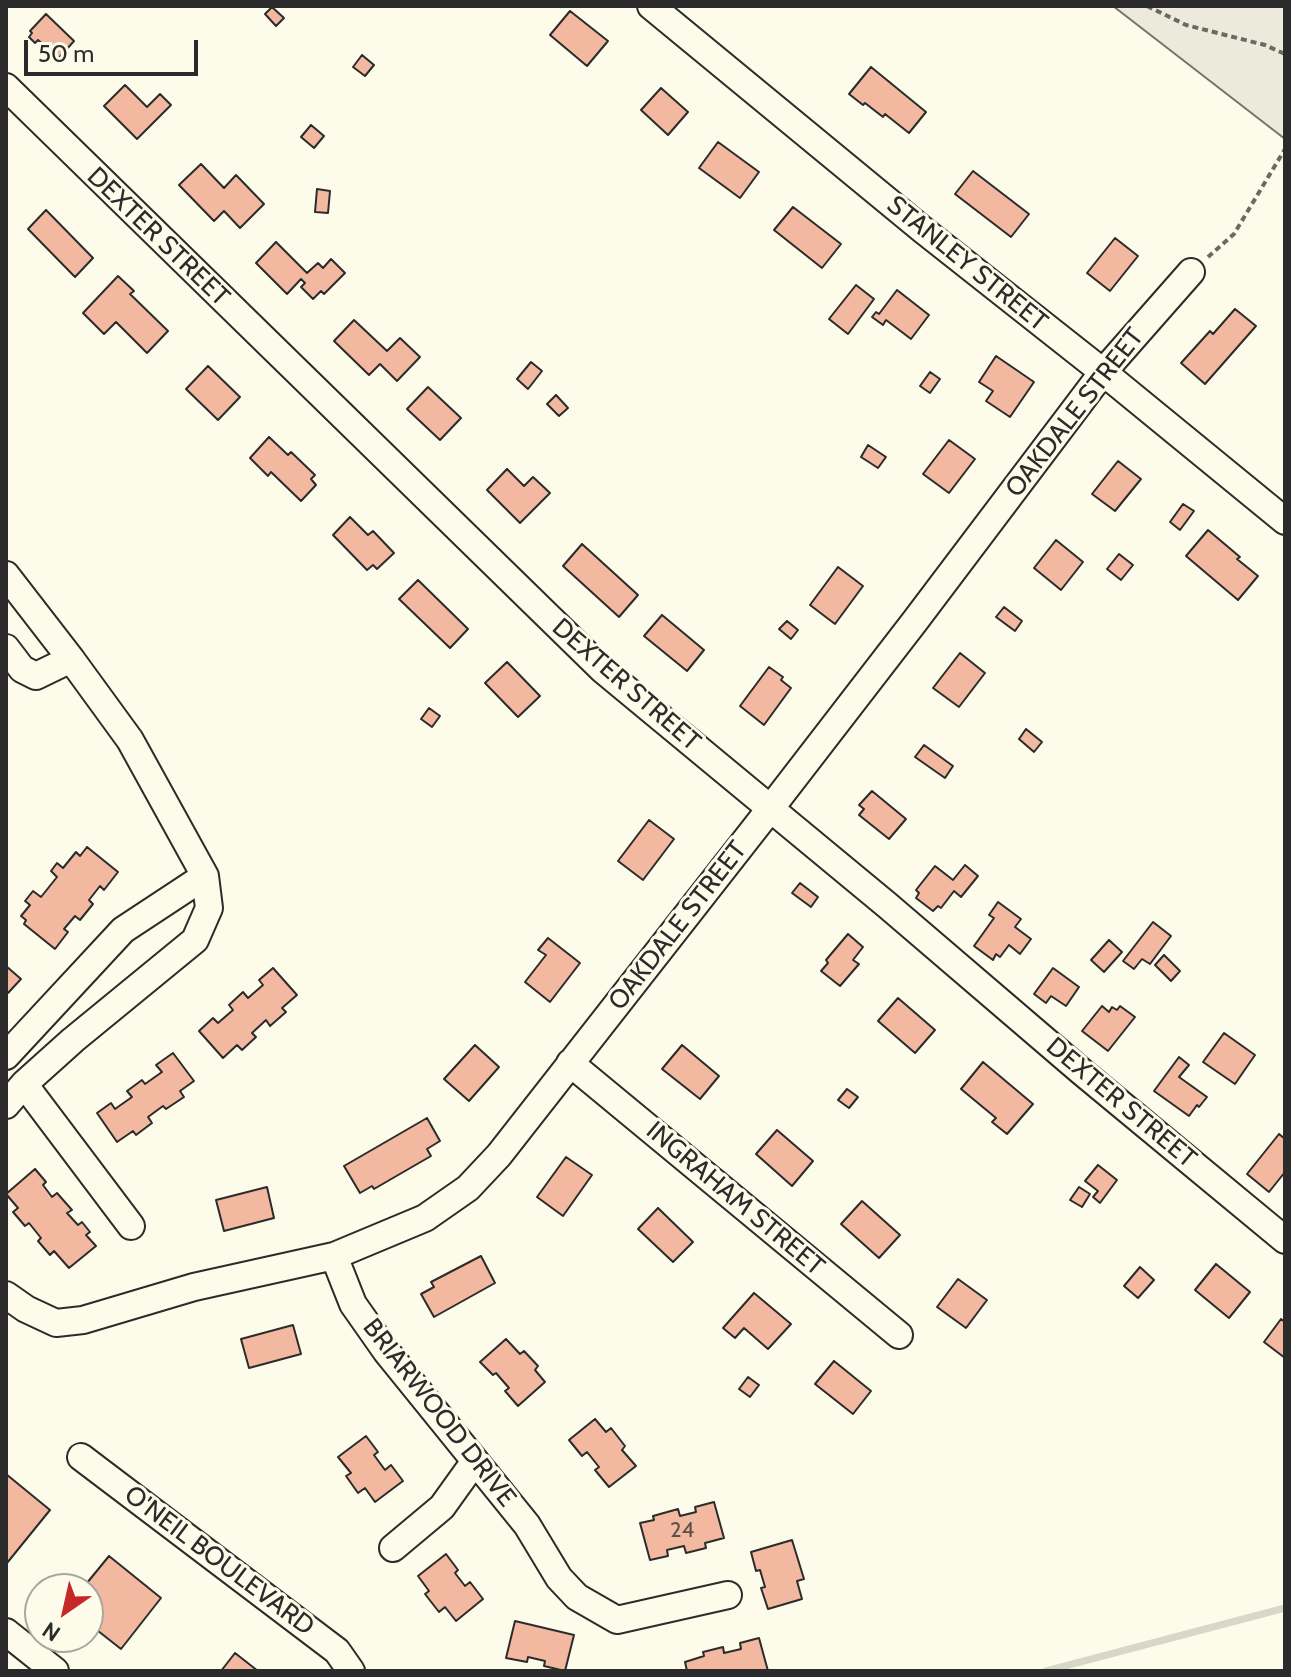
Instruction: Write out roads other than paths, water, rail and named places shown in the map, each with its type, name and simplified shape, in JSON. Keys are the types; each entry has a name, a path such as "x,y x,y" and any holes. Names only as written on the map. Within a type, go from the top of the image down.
{"street":[{"name":"STANLEY STREET","path":"651,6 1285,521"},
{"name":"DEXTER STREET","path":"6,87 603,670 1285,1240"},
{"name":"OAKDALE STREET","path":"6,1295 26,1309 56,1323 83,1320 194,1287 334,1256 425,1218 468,1188 499,1155 770,809 1103,372 1191,272"},
{"path":"6,575 130,740 205,876 209,908 195,940 73,1040 24,1084 6,1105"},
{"path":"6,648 22,669 36,676 71,659"},
{"path":"6,1056 123,930 205,876"},
{"name":"INGRAHAM STREET","path":"570,1063 899,1335"},
{"path":"24,1084 131,1226"},
{"name":"BRIARWOOD DRIVE","path":"334,1256 353,1304 386,1351 527,1525 559,1578 577,1597 617,1620 728,1595"},
{"name":"O'NEIL BOULEVARD","path":"81,1457 337,1651 351,1671"},
{"path":"393,1548 442,1507 475,1461"},
{"path":"6,1632 55,1671"}],"waterway":[{"path":"1046,1671 1285,1608"}]}
